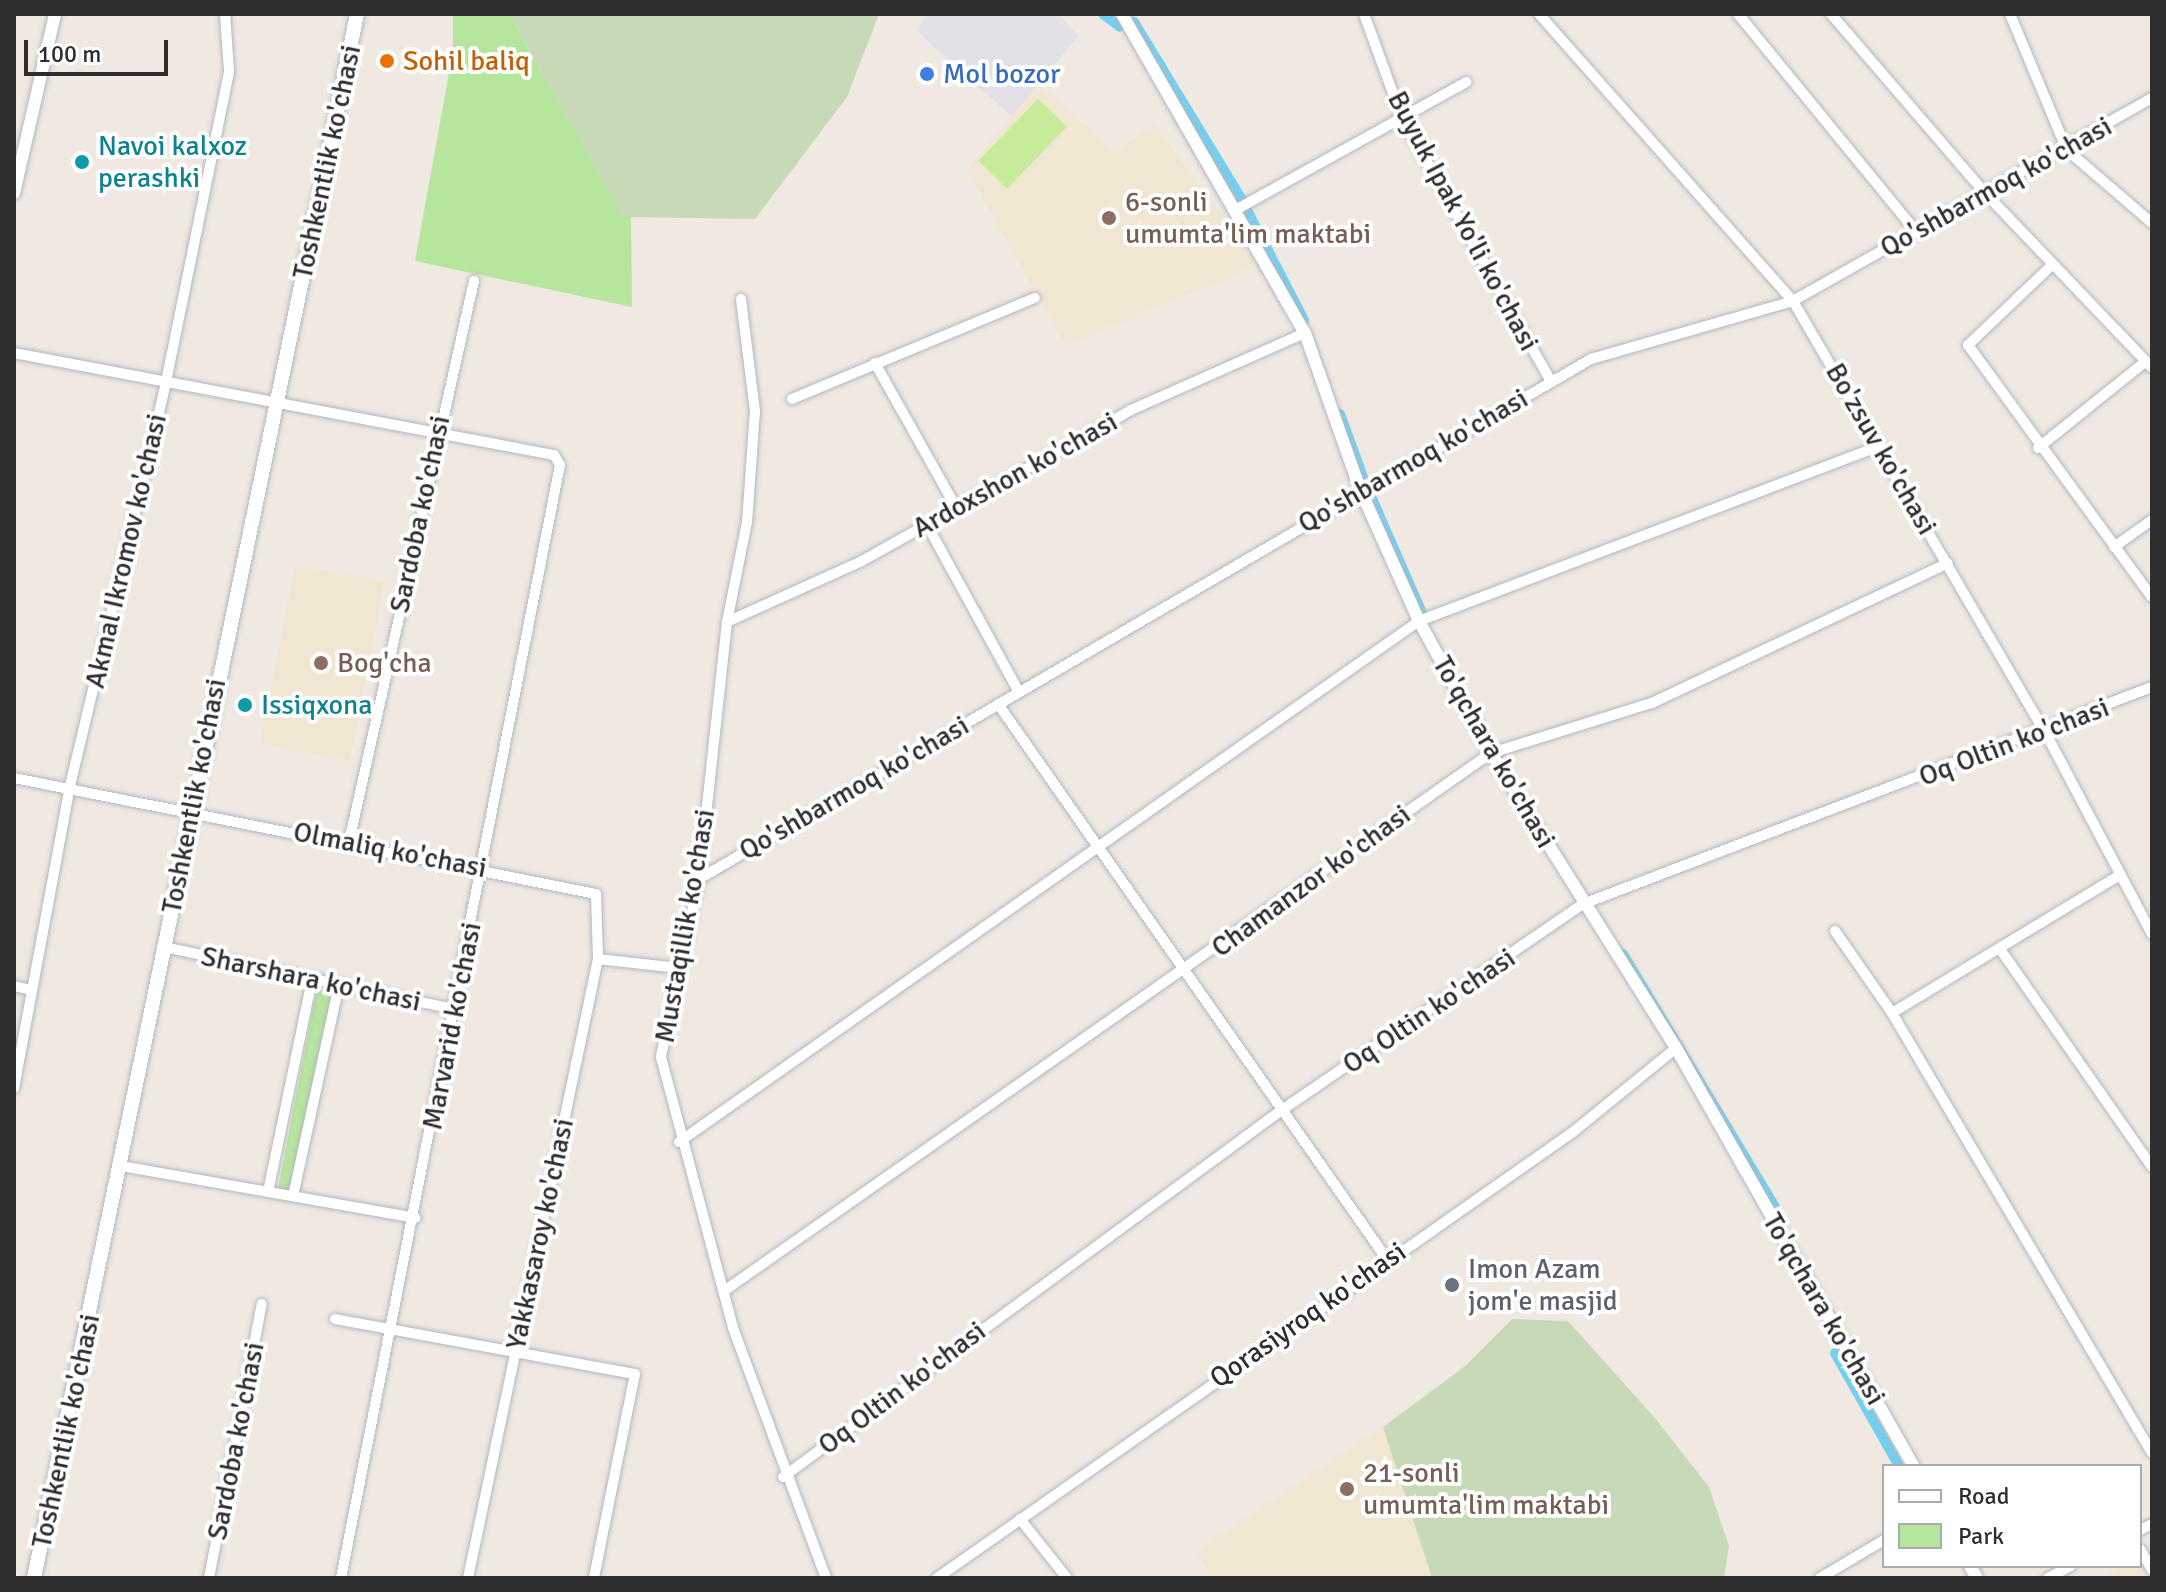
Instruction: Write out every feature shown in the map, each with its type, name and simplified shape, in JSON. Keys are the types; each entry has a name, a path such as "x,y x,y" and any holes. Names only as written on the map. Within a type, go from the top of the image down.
{"main road":[{"name":"Toshkentlik ko'chasi","path":"34,1578 121,1166 188,809 278,404 357,14"}],"street":[{"path":"14,193 55,14"},
{"name":"Akmal Ikromov ko'chasi","path":"14,1088 69,790 166,382 229,71 225,14"},
{"name":"To'qchara ko'chasi","path":"1122,14 1239,208 1305,333 1360,489 1419,621 1491,753 1676,1048 1912,1464"},
{"name":"Buyuk Ipak Yo'li ko'chasi","path":"1364,14 1402,118 1551,381"},
{"name":"Bo'zsuv ko'chasi","path":"1539,14 1793,301 2044,730 2117,877 2152,934"},
{"path":"1738,14 1917,233"},
{"path":"1831,14 1986,194 2149,365 2038,448"},
{"path":"2010,14 2067,150 2152,223"},
{"path":"1239,208 1466,82"},
{"name":"Qo'shbarmoq ko'chasi","path":"699,879 1360,489 1591,359 1793,301 2067,150 2152,98"},
{"path":"2052,265 1968,345 2038,448 2152,597"},
{"name":"Sardoba ko'chasi","path":"349,842 437,435 474,281"},
{"path":"792,399 1035,298"},
{"name":"Mustaqillik ko'chasi","path":"741,299 755,411 747,522 727,622 699,879 661,1057 679,1142 724,1291 783,1477 826,1578"},
{"name":"Ardoxshon ko'chasi","path":"727,622 862,561 954,504 1131,410 1305,333"},
{"path":"14,353 437,435"},
{"path":"875,363 954,504"},
{"name":"Marvarid ko'chasi","path":"341,1578 457,1010 559,474 554,455 437,435"},
{"path":"679,1142 1101,849 1419,621 1880,446"},
{"path":"2114,547 2152,520"},
{"path":"926,523 1019,692"},
{"name":"Chamanzor ko'chasi","path":"724,1291 1186,971 1491,753 1652,703 1948,563"},
{"name":"Oq Oltin ko'chasi","path":"783,1477 1279,1112 1583,904 2152,687"},
{"path":"998,704 1186,971 1279,1112 1386,1258"},
{"name":"Olmaliq ko'chasi","path":"14,778 188,809 592,891"},
{"path":"1892,1013 2117,877"},
{"name":"Yakkasaroy ko'chasi","path":"468,1578 598,959 592,891"},
{"path":"1835,931 1892,1013 2152,1453"},
{"name":"Sharshara ko'chasi","path":"164,947 457,1010"},
{"path":"2000,949 2152,1167"},
{"path":"598,959 678,968"},
{"path":"268,1192 312,979"},
{"path":"293,1196 339,985"},
{"path":"14,986 32,990"},
{"name":"Qorasiyroq ko'chasi","path":"937,1578 1386,1258 1573,1132 1676,1048"},
{"path":"121,1166 415,1218"},
{"name":"Sardoba ko'chasi","path":"209,1578 262,1304"},
{"path":"335,1319 516,1349 635,1374 594,1578"},
{"path":"1020,1519 1067,1578"},
{"path":"1820,1578 1882,1541"},
{"path":"2142,1552 2152,1570"},
{"path":"2048,1578 2067,1568"}],"shaded area":[{"path":"927,14 1059,14 1078,36 1012,117 917,31"},
{"name":"6-sonli umumta'lim maktabi","path":"1039,84 1115,152 1154,124 1257,266 1065,345 967,170"},
{"name":"Bog'cha","path":"295,565 384,582 350,761 260,744"},
{"name":"21-sonli umumta'lim maktabi","path":"1383,1427 1432,1578 1211,1578 1197,1551"},
{"path":"2119,1568 2138,1568 2144,1578 2101,1578"}],"green space":[{"path":"453,14 509,14 623,216 631,217 632,307 415,261 453,51"},
{"path":"509,14 879,14 847,97 755,219 623,217"},
{"path":"1038,99 1067,127 1007,189 978,161"},
{"path":"317,988 332,991 293,1191 278,1188"},
{"path":"1512,1319 1568,1321 1655,1418 1709,1487 1729,1546 1724,1578 1432,1578 1383,1427 1464,1367"}],"waterway":[{"path":"1103,14 1120,27"},
{"path":"1134,22 1241,198"},
{"path":"1248,212 1304,320"},
{"path":"1340,414 1364,480"},
{"path":"1370,494 1421,611"},
{"path":"1477,716 1493,744"},
{"path":"1623,954 1775,1207"},
{"path":"1835,1353 1898,1464"}],"place":[{"name":"Sohil baliq","path":"387,61"},
{"name":"Mol bozor","path":"927,74"},
{"name":"Navoi kalxoz perashki","path":"82,162"},
{"name":"6-sonli umumta'lim maktabi","path":"1109,218"},
{"name":"Bog'cha","path":"321,663"},
{"name":"Issiqxona","path":"245,705"},
{"name":"Imon Azam jom'e masjid","path":"1452,1285"},
{"name":"21-sonli umumta'lim maktabi","path":"1347,1489"}]}
